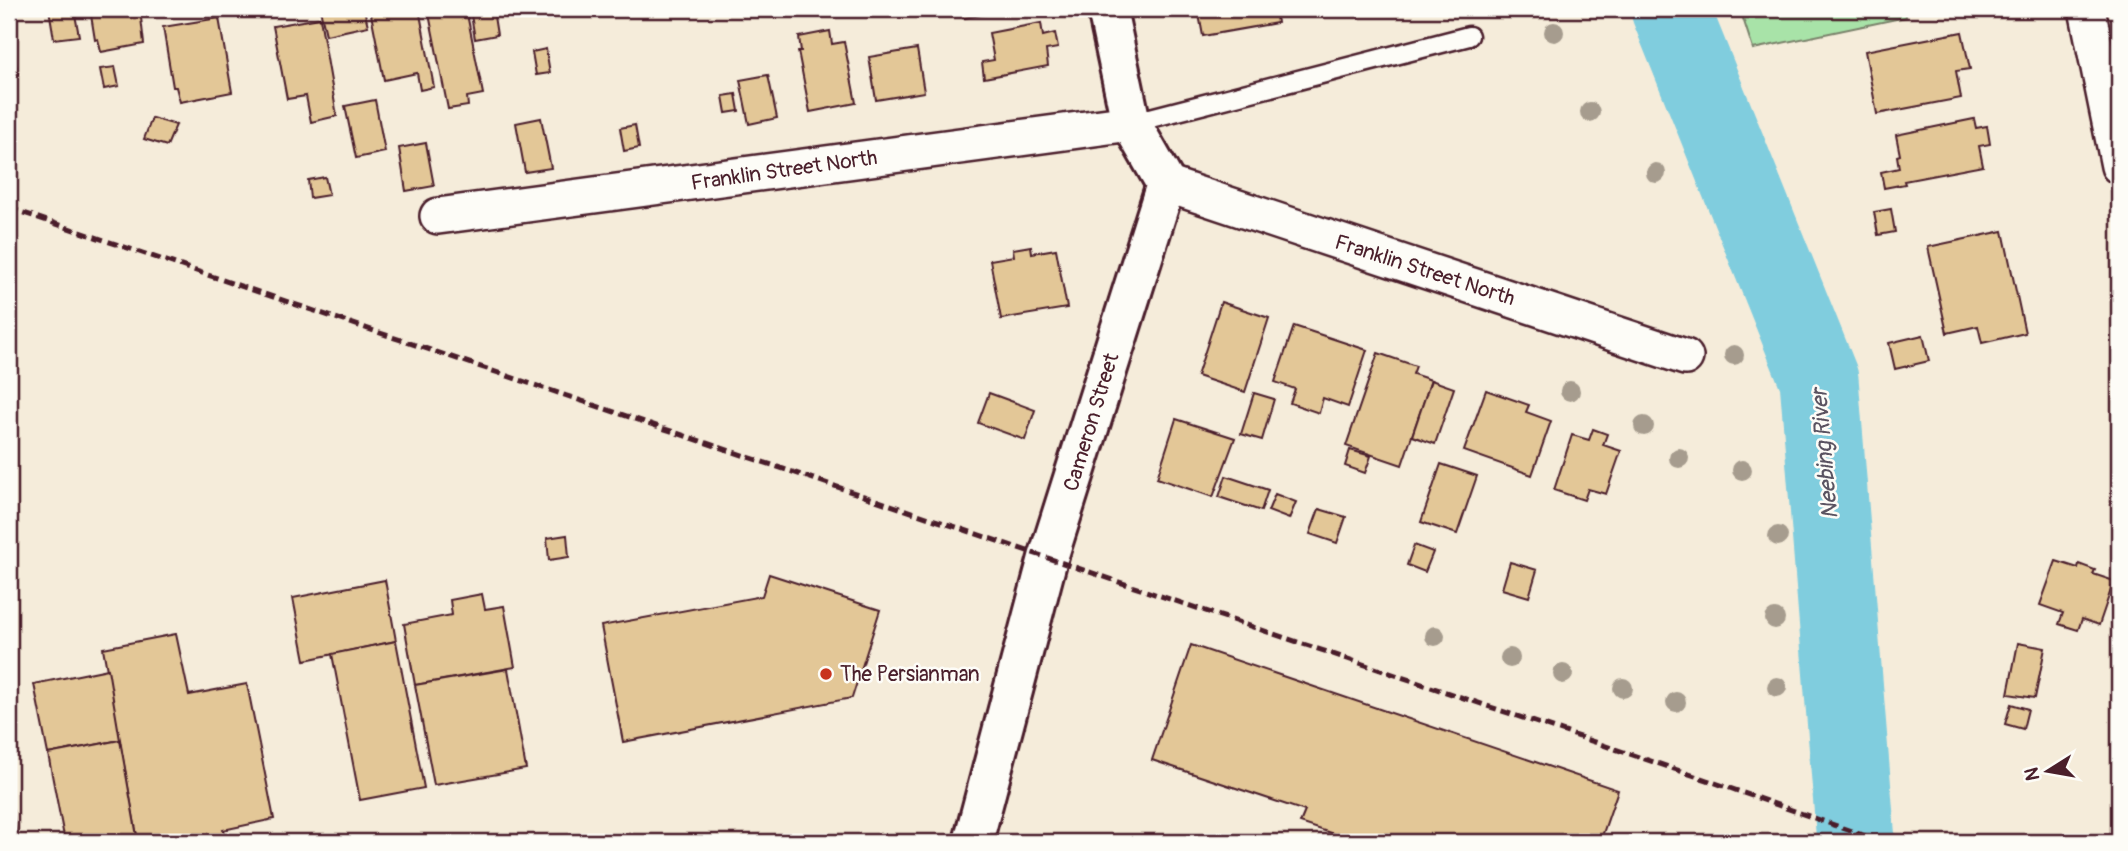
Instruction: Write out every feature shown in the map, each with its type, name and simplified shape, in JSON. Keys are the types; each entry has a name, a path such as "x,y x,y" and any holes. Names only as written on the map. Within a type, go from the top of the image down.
{"street":[{"path":"1107,9 1130,123 1166,184"},
{"path":"2087,9 2119,166"},
{"name":"Franklin Street North","path":"438,216 1130,123"},
{"name":"Franklin Street North","path":"1166,184 1685,357"},
{"name":"Cameron Street","path":"973,842 1048,558 1166,184"}],"lane":[{"path":"1130,123 1469,36"}],"green space":[{"path":"1740,9 1905,9 1906,17 1753,49"}],"building":[{"path":"49,9 74,9 79,36 54,39"},
{"path":"90,9 140,9 144,44 101,52 98,39 95,40"},
{"path":"320,9 364,9 368,26 326,35"},
{"path":"370,9 419,9 434,87 420,90 417,73 384,80"},
{"path":"428,9 466,9 483,94 467,97 468,106 448,109"},
{"path":"470,9 502,9 493,10 497,35 475,39"},
{"path":"961,9 1016,9 963,18"},
{"path":"1198,9 1275,9 1277,23 1203,36"},
{"path":"219,18 232,92 180,102 176,87 173,87 163,27"},
{"path":"320,18 337,116 311,122 306,96 287,99 273,26"},
{"path":"1041,23 1043,36 1055,33 1058,48 1046,50 1048,66 984,78 982,62 994,60 989,33"},
{"path":"830,31 832,44 844,42 856,103 810,112 798,51 801,51 799,37"},
{"path":"1962,32 1970,69 1956,71 1961,98 1877,114 1865,51"},
{"path":"9,41 18,74 9,76"},
{"path":"546,49 550,73 536,75 532,52"},
{"path":"917,49 924,92 876,100 869,57"},
{"path":"115,67 119,86 104,89 100,69"},
{"path":"768,75 777,118 749,124 740,80"},
{"path":"736,94 739,111 726,113 723,96"},
{"path":"375,100 385,152 356,158 345,106"},
{"path":"152,118 176,125 167,146 144,139"},
{"path":"541,118 551,168 525,172 516,123"},
{"path":"1974,119 1976,128 1987,126 1990,144 1979,146 1983,166 1904,181 1905,184 1884,188 1881,172 1899,168 1897,156 1900,155 1896,135"},
{"path":"635,125 639,148 624,151 620,128"},
{"path":"426,143 434,186 406,191 399,148"},
{"path":"325,177 329,195 310,198 308,180"},
{"path":"1891,209 1895,232 1878,235 1874,212"},
{"path":"2003,231 2025,333 1982,343 1978,326 1947,333 1928,247"},
{"path":"1031,246 1032,253 1056,249 1067,308 1001,319 990,260 1014,256 1013,249"},
{"path":"1221,302 1269,318 1245,392 1197,376"},
{"path":"1294,326 1367,350 1348,407 1323,398 1319,413 1290,403 1295,389 1275,382"},
{"path":"1923,335 1929,361 1895,369 1889,343"},
{"path":"1378,353 1416,366 1413,374 1431,380 1402,465 1346,446"},
{"path":"1431,380 1454,388 1435,444 1412,436"},
{"path":"1486,390 1529,405 1526,412 1551,421 1532,475 1464,451"},
{"path":"989,393 1035,410 1025,440 978,423"},
{"path":"1254,393 1274,399 1262,440 1241,434"},
{"path":"1176,419 1235,438 1213,497 1157,478"},
{"path":"1593,429 1607,434 1603,445 1621,451 1606,494 1588,489 1584,500 1554,490 1572,435 1589,440"},
{"path":"1350,450 1371,456 1365,473 1345,466"},
{"path":"1441,464 1477,476 1457,534 1421,522"},
{"path":"1226,476 1268,490 1261,511 1219,497"},
{"path":"1275,494 1296,502 1289,519 1268,511"},
{"path":"1319,509 1346,517 1337,543 1310,534"},
{"path":"567,535 569,557 549,560 547,538"},
{"path":"1414,545 1433,552 1425,572 1407,565"},
{"path":"2056,561 2078,568 2079,564 2095,570 2093,574 2114,581 2099,625 2082,619 2078,630 2059,624 2063,613 2040,605"},
{"path":"1510,562 1537,570 1529,597 1502,589"},
{"path":"769,574 880,610 852,698 623,742 601,626 762,596"},
{"path":"385,580 396,641 305,660 293,598"},
{"path":"482,594 485,609 504,606 515,667 415,685 404,624 452,615 450,600"},
{"path":"176,634 189,695 247,684 274,819 223,830 226,842 198,842 197,836 162,842 138,842 103,648"},
{"path":"396,641 424,788 360,800 332,654"},
{"path":"2018,643 2045,648 2035,698 2008,694"},
{"path":"1191,645 1618,790 1600,842 1396,842 1377,836 1374,842 1358,842 1300,823 1305,811 1152,760"},
{"path":"108,669 120,740 48,754 34,684"},
{"path":"508,669 526,769 434,785 415,685"},
{"path":"2011,704 2028,709 2023,729 2005,724"},
{"path":"120,740 138,842 65,842 48,754"},
{"path":"9,792 18,842 9,842"}],"waterway":[{"name":"Neebing River","path":"1670,9 1819,379 1856,842"}],"railway":[{"path":"9,208 1707,780 1882,842"}],"place":[{"name":"The Persianman","path":"826,674"}]}
